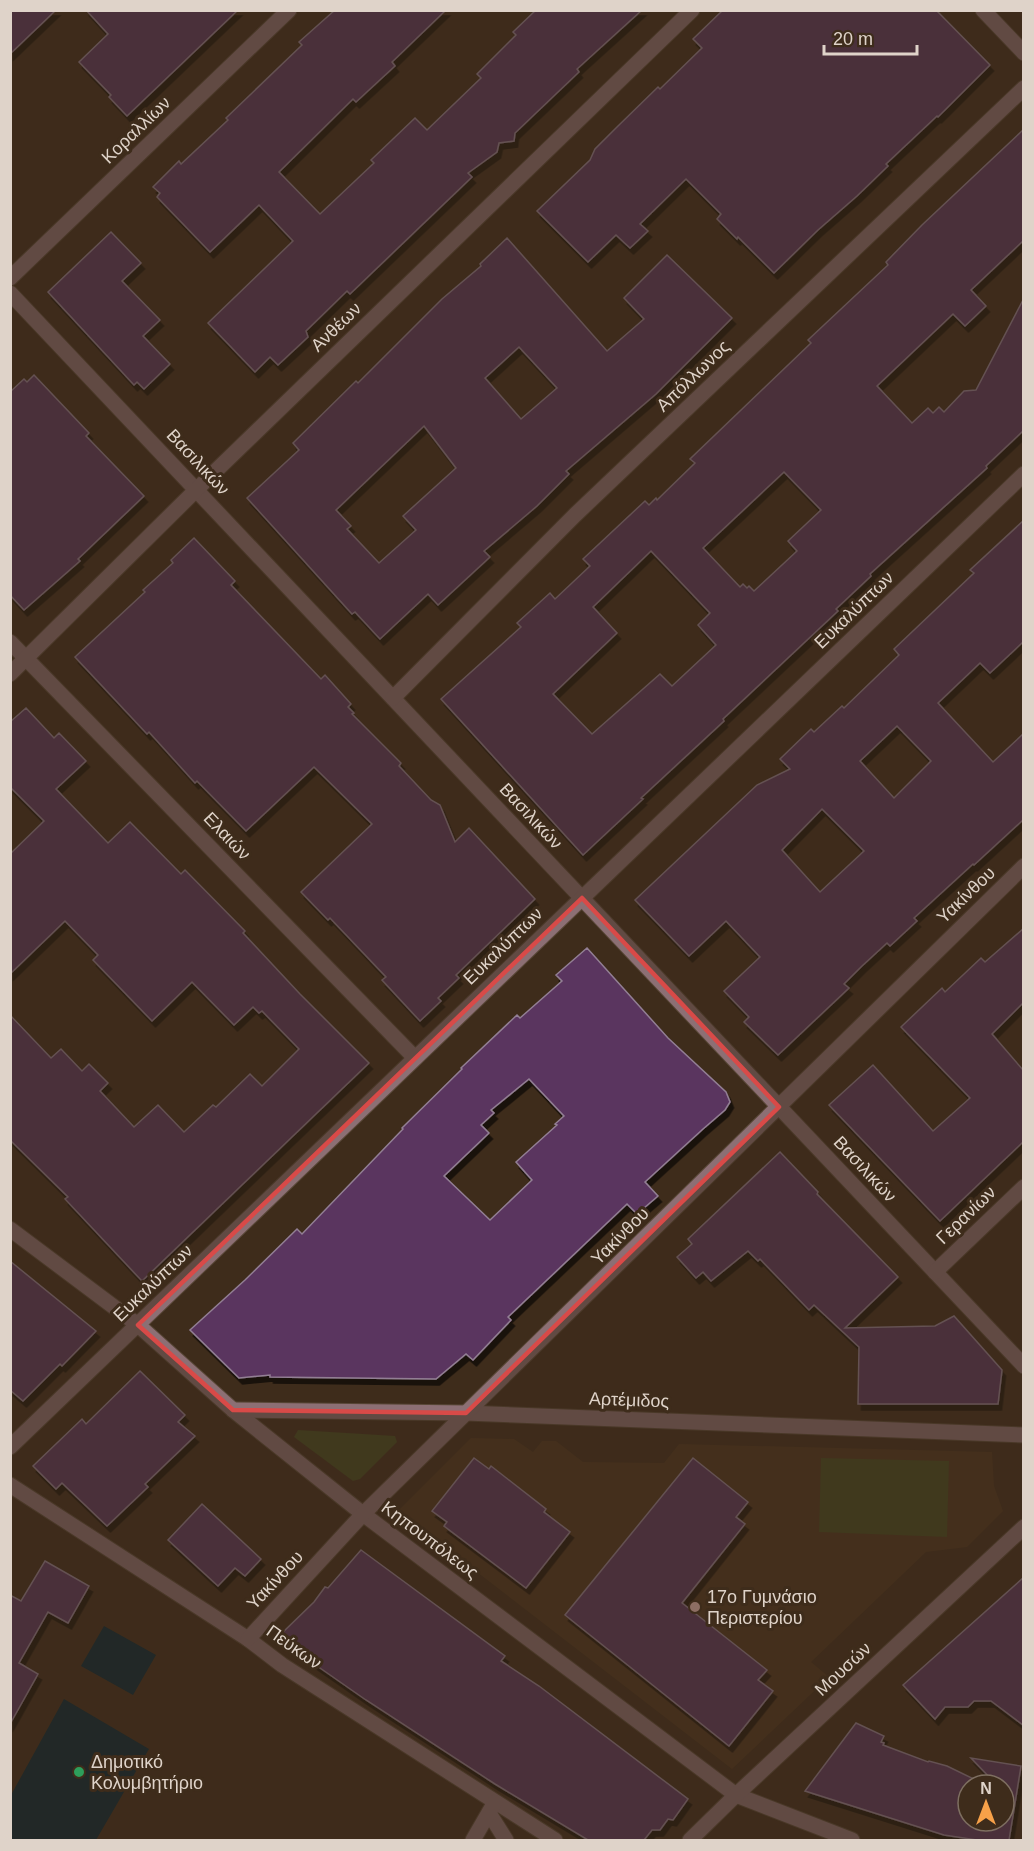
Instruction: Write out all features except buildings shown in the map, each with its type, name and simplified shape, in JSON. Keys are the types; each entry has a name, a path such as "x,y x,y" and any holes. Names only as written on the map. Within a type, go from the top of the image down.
{"street":[{"name":"Κοραλλίων","path":"10,278 289,10"},
{"name":"Ανθέων","path":"10,674 197,489 692,10"},
{"path":"983,10 1023,53"},
{"name":"Απόλλωνος","path":"393,698 575,515 1023,88"},
{"name":"Βασιλικών","path":"10,292 1023,1366"},
{"name":"Ευκαλύπτων","path":"10,1447 1023,474"},
{"name":"Ελαιών","path":"10,642 415,1058"},
{"name":"Υακίνθου","path":"248,1639 363,1514 1023,866"},
{"name":"Γερανίων","path":"935,1272 1023,1187"},
{"name":"Κηπουπόλεως","path":"10,1229 138,1325 233,1410 363,1514 736,1795 852,1840"},
{"name":"Αρτέμιδος","path":"233,1410 466,1413 1023,1435"},
{"name":"Πεύκων","path":"10,1485 248,1639 282,1665 492,1808 555,1840"},
{"name":"Μουσών","path":"690,1840 1023,1527"},
{"path":"473,1840 492,1808"},
{"path":"492,1808 506,1840"}],"highlighted area":[{"path":"582,898 779,1107 466,1413 233,1410 138,1325"}],"shaded area":[{"name":"17ο Γυμνάσιο Περιστερίου","path":"471,1438 514,1439 533,1452 542,1441 556,1441 583,1462 664,1463 679,1444 992,1452 994,1486 1003,1511 967,1547 926,1552 811,1662 829,1677 732,1769 398,1511"}],"green space":[{"path":"298,1430 395,1436 397,1442 360,1479 353,1481 294,1437"},
{"path":"821,1458 949,1461 947,1537 819,1532"}],"water":[{"path":"104,1626 156,1655 133,1695 81,1666"},
{"name":"Δημοτικό Κολυμβητήριο","path":"64,1699 149,1749 96,1840 11,1840 11,1795"}],"place":[{"name":"17ο Γυμνάσιο Περιστερίου","path":"695,1607"},
{"name":"Δημοτικό Κολυμβητήριο","path":"79,1772"}]}
